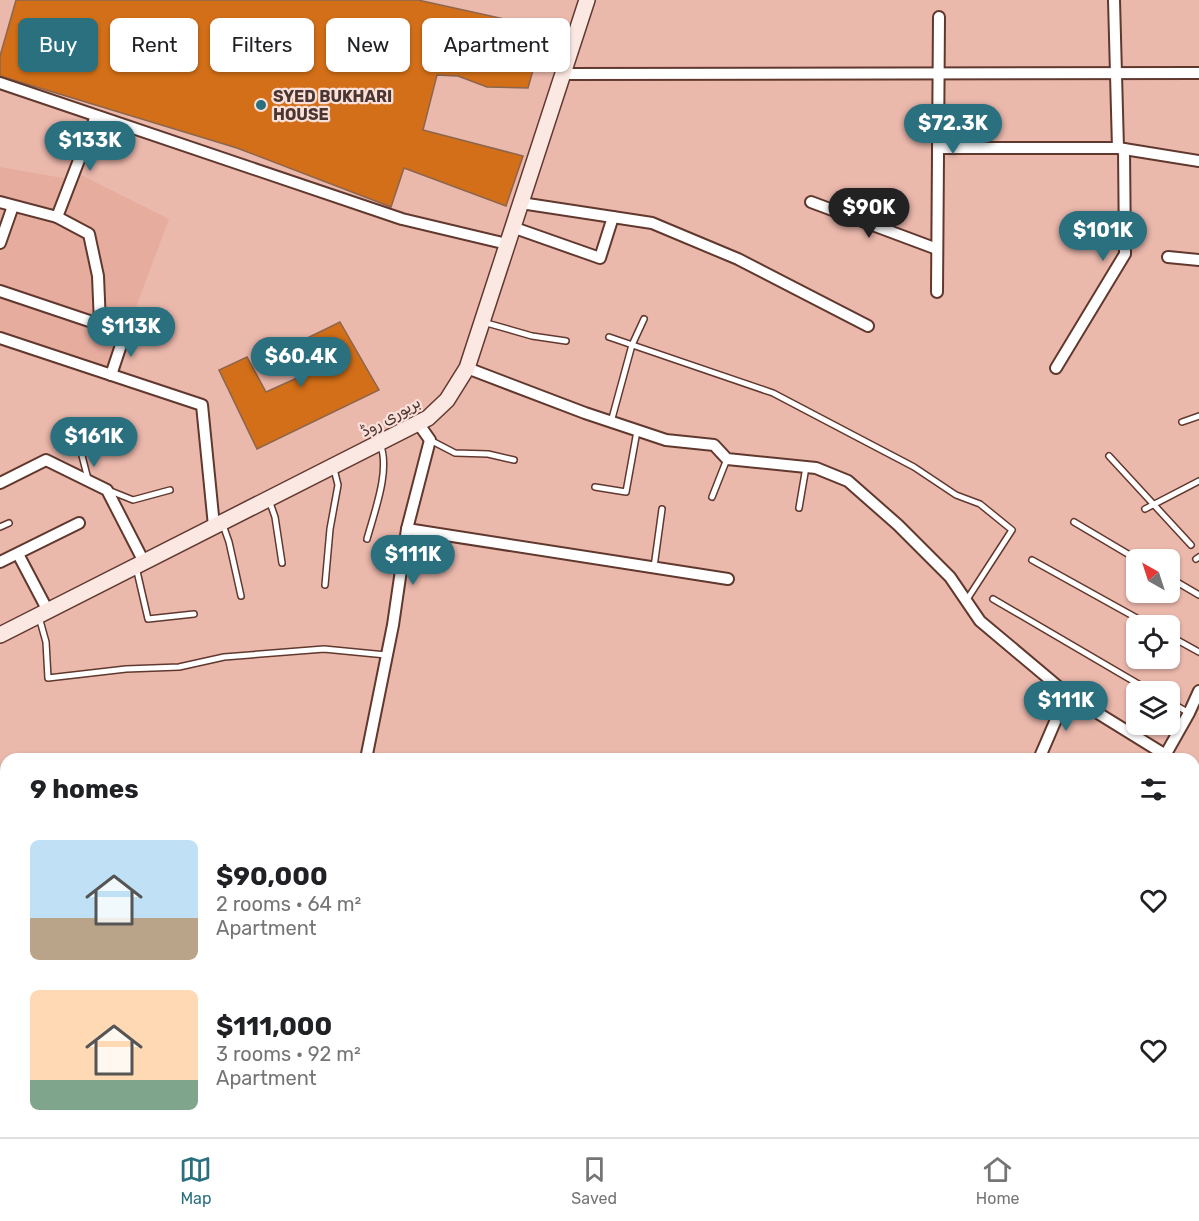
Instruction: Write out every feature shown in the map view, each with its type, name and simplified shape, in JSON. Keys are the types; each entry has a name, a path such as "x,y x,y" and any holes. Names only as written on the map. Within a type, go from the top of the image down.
{"main road":[{"name":"بریوری روڈ","path":"0,635 418,423 447,400 467,368 587,0"}],"street":[{"path":"1056,368 1125,254 1114,0"},
{"path":"937,292 939,17"},
{"path":"563,74 1199,73"},
{"path":"0,83 402,219 507,244"},
{"path":"57,218 96,116"},
{"path":"939,148 1121,149 1199,161"},
{"path":"0,202 57,218 89,234 98,276 100,324"},
{"path":"810,202 937,249"},
{"path":"521,203 651,224 738,259 868,326"},
{"path":"0,243 14,206"},
{"path":"512,228 600,258 613,218"},
{"path":"1168,257 1199,260"},
{"path":"0,291 125,333 111,375"},
{"path":"0,338 202,405 218,524"},
{"path":"467,368 637,431 666,440 714,445 726,459 816,468 848,480 943,570 980,621 1067,694 1157,753"},
{"path":"367,753 387,655 406,529 430,440 418,423"},
{"path":"0,483 46,460 106,490 140,564"},
{"path":"0,562 79,523"},
{"path":"406,529 728,579"},
{"path":"18,554 43,613"},
{"path":"1165,753 1199,691"},
{"path":"1042,753 1067,694"}],"lane":[{"path":"611,422 632,345 644,319"},
{"path":"482,322 532,336 566,341"},
{"path":"609,338 773,393 914,467 956,495 980,504 1012,530 966,601"},
{"path":"1182,422 1199,416"},
{"path":"88,481 79,444 107,429"},
{"path":"595,487 626,492 637,431"},
{"path":"430,440 454,453 488,454 514,460"},
{"path":"367,539 382,481 385,455 379,442"},
{"path":"1109,456 1191,545"},
{"path":"712,497 726,459"},
{"path":"325,585 330,529 338,485 333,466"},
{"path":"798,508 806,467"},
{"path":"1145,509 1199,481"},
{"path":"106,490 133,500 170,490"},
{"path":"268,499 275,517 282,563"},
{"path":"654,567 662,509"},
{"path":"1074,522 1126,553"},
{"path":"0,527 9,523"},
{"path":"218,524 229,542 241,596"},
{"path":"1032,560 1131,615"},
{"path":"140,564 148,619 194,614"},
{"path":"1180,584 1199,595"},
{"path":"993,599 1133,681"},
{"path":"43,613 48,678 126,669 179,667 224,657 302,651 324,650 387,655"},
{"path":"1180,642 1199,652"},
{"path":"1180,708 1189,713"}],"shaded area":[{"path":"0,167 74,180 81,175 169,219 113,368 0,336"}],"building":[{"name":"SYED BUKHARI HOUSE","path":"16,0 418,0 500,18 422,18 422,72 533,72 528,88 487,87 458,76 437,75 423,130 523,156 506,206 404,168 391,207 237,148 0,76 0,56"},
{"path":"340,322 379,390 257,449 219,370 247,357 266,392 317,369 303,340"}],"place":[{"name":"SYED BUKHARI HOUSE","path":"261,105"}]}
